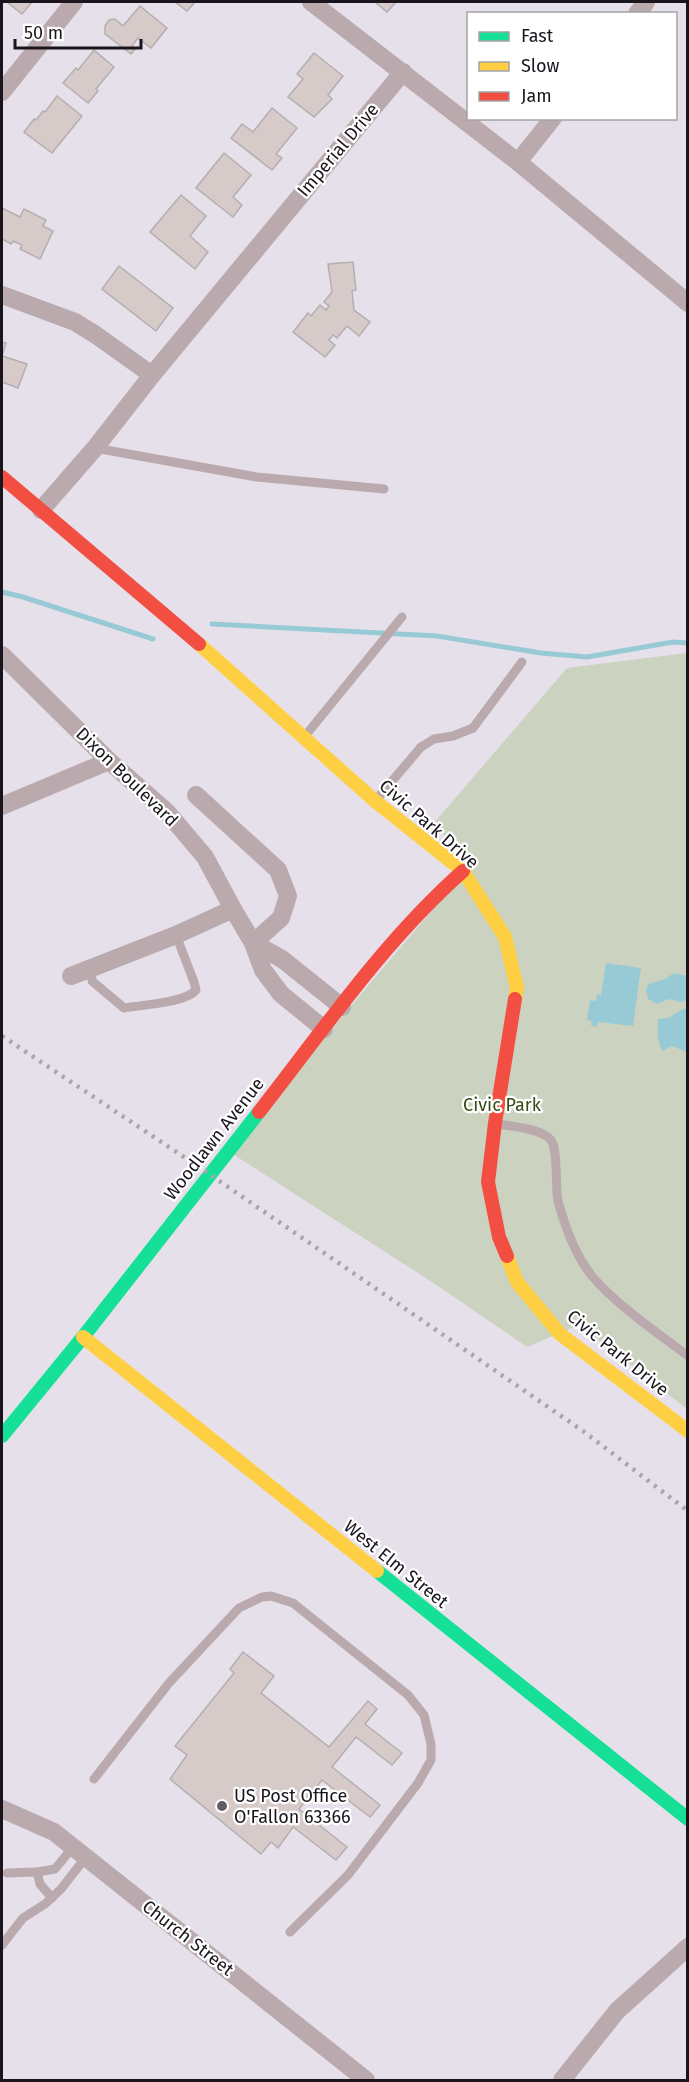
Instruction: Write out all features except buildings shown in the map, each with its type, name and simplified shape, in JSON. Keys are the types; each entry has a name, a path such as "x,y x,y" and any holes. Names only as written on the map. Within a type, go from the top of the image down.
{"street":[{"path":"2,92 74,2"},
{"path":"311,2 518,162 687,303"},
{"name":"Imperial Drive","path":"41,510 95,448 152,375 403,72"},
{"path":"518,162 551,120"},
{"path":"2,295 75,322 152,375"},
{"name":"Civic Park Drive","path":"2,477 164,613 375,801 463,871 505,938 516,988 488,1182 499,1237 517,1282 560,1334 686,1427"},
{"name":"Dixon Boulevard","path":"3,658 109,761 167,812 205,857 254,943 263,970 281,994 324,1029"},
{"path":"2,806 109,761"},
{"path":"196,795 278,870 288,896 281,918 254,943"},
{"name":"Woodlawn Avenue","path":"2,1436 83,1338 395,938 430,900 463,871"},
{"path":"71,976 176,935 233,909"},
{"name":"Dixon Boulevard","path":"254,943 282,959 342,1007"},
{"name":"West Elm Street","path":"83,1338 687,1819"},
{"name":"Church Street","path":"2,1809 54,1832 366,2080"},
{"path":"562,2080 617,2011 687,1947"}],"lane":[{"path":"95,448 257,477 384,489"},
{"path":"304,737 402,616"},
{"path":"375,801 421,747 434,739 453,736 473,728 522,662"},
{"path":"91,968 92,981 124,1008 190,996 196,990 176,935"},
{"path":"495,1123 531,1130 545,1135 553,1142 558,1199 571,1240 592,1276 620,1303 687,1356"},
{"path":"94,1779 169,1683 239,1608 262,1597 271,1596 293,1603 408,1695 424,1715 431,1744 431,1760 418,1783 348,1875 290,1932"},
{"path":"7,1873 37,1872 57,1867 79,1852"},
{"path":"2,1945 23,1918 52,1898 79,1852"},
{"path":"37,1872 40,1884 52,1898"}],"green space":[{"name":"Civic Park","path":"687,653 687,1409 579,1325 527,1347 432,1282 228,1151 472,863 433,824 567,668"}],"water":[{"path":"606,963 641,968 633,1026 598,1022 597,1027 591,1026 592,1021 587,1020 590,1000 596,1001 597,995 601,995"},
{"path":"674,973 687,976 687,1000 680,1002 669,999 657,1004 648,999 646,990 649,984 665,979"},
{"path":"687,1009 687,1052 672,1046 662,1051 658,1039 658,1019 668,1018"}],"waterway":[{"path":"2,592 153,639"},
{"path":"212,624 437,636 541,653 587,657 673,642 688,643"}],"railway":[{"path":"2,1036 199,1167 583,1431 688,1511"}],"traffic: fast":[{"path":"2,1436 83,1337 259,1112"},
{"path":"377,1571 688,1819"}],"traffic: slow":[{"path":"199,644 375,801 463,871 505,937 517,988 515,999"},
{"path":"507,1256 517,1282 560,1334 688,1431"},
{"path":"83,1337 377,1571"}],"traffic: jam":[{"path":"2,477 199,644"},
{"path":"259,1112 381,956 434,898 463,871"},
{"path":"507,1256 499,1237 488,1182 515,999"}],"place":[{"name":"US Post Office O'Fallon 63366","path":"222,1806"}]}
